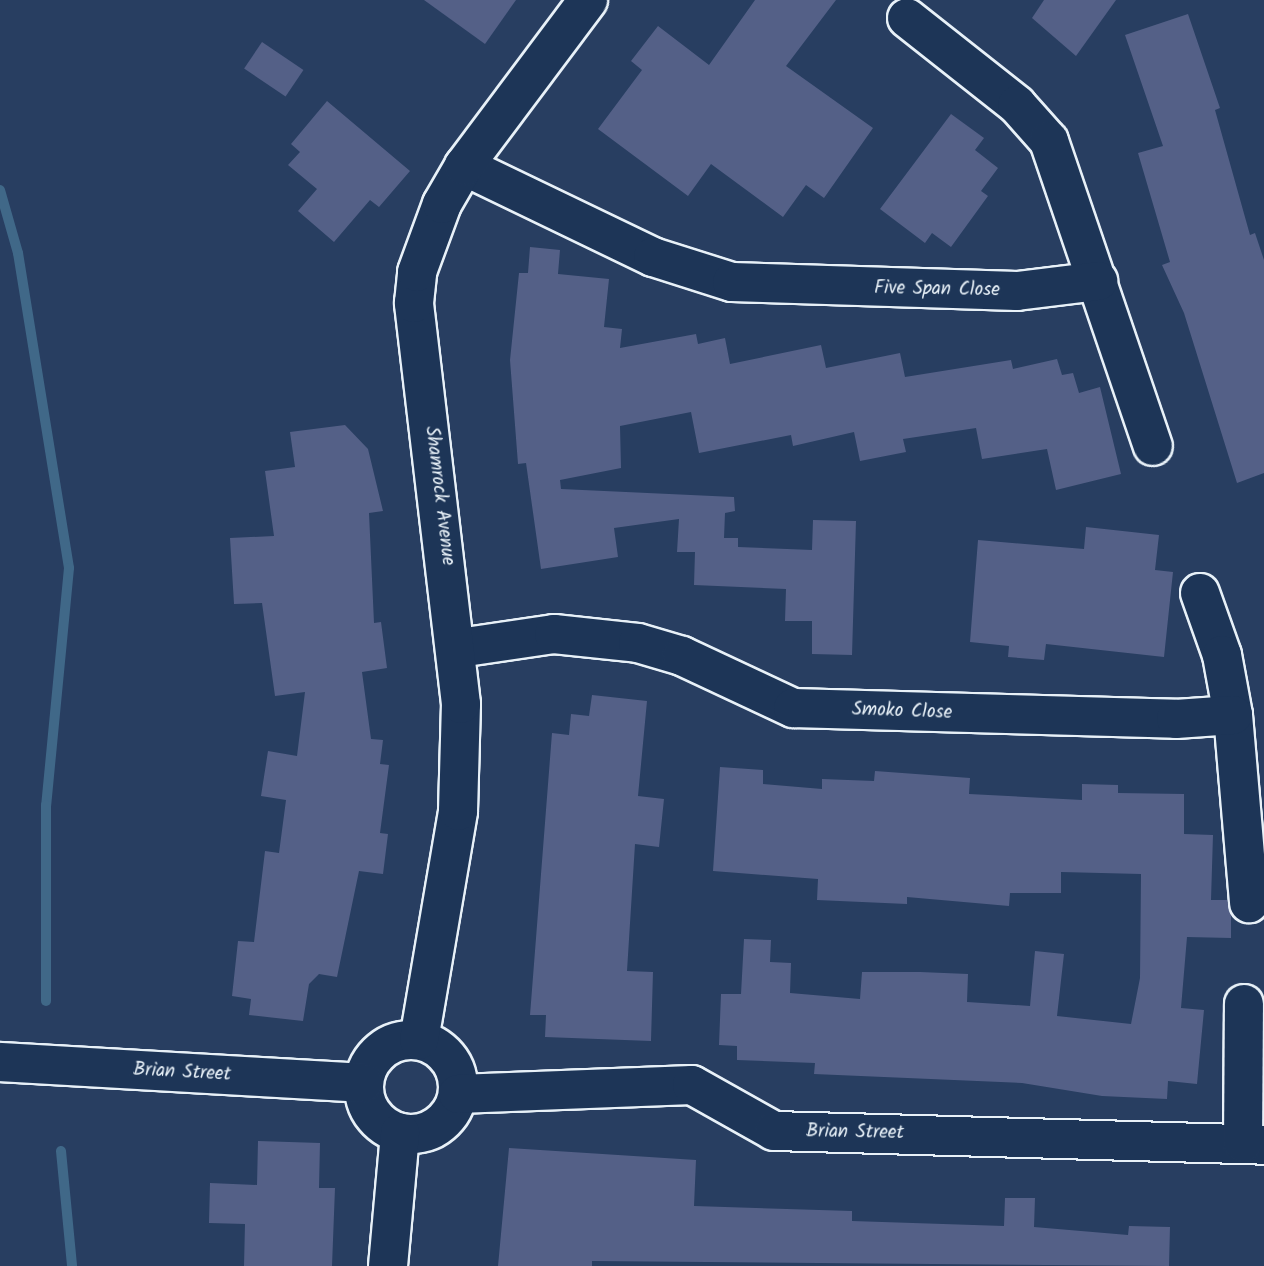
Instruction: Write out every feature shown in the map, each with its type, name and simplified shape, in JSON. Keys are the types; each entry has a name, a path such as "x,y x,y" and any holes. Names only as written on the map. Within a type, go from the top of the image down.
{"street":[{"name":"Shamrock Avenue","path":"419,1040 458,811 459,648 414,303 428,237 464,166 588,0"},
{"path":"907,18 1017,105 1049,141 1153,446"},
{"name":"Five Span Close","path":"464,166 653,257 732,282 1017,291 1098,281"},
{"path":"1200,593 1222,655 1233,715 1249,903"},
{"name":"Smoko Close","path":"459,648 554,634 638,643 682,656 793,708 1163,719 1233,715"},
{"path":"1244,1004 1253,1144"},
{"path":"419,1040 451,1062 458,1094 442,1123 400,1133 374,1118 363,1083 380,1050 419,1040"},
{"name":"Brian Street","path":"0,1062 363,1083"},
{"name":"Brian Street","path":"458,1094 692,1085 774,1131 1253,1144"},
{"path":"388,1266 400,1133"}],"building":[{"path":"424,0 516,0 485,44"},
{"path":"755,0 836,0 786,66 873,128 824,198 806,185 783,217 711,164 688,196 598,129 642,70 631,61 658,26 709,65"},
{"path":"1044,0 1116,0 1076,56 1032,18"},
{"path":"1188,14 1220,108 1215,110 1250,235 1255,233 1264,260 1264,473 1237,483 1184,313 1162,265 1170,262 1138,153 1163,146 1125,35"},
{"path":"262,42 303,70 286,96 244,69"},
{"path":"327,101 410,171 379,207 370,200 334,242 298,211 317,189 288,165 300,152 291,144"},
{"path":"951,114 984,138 975,150 998,168 981,191 988,196 951,247 932,233 925,243 880,209"},
{"path":"530,247 560,250 558,274 609,279 604,327 622,329 620,348 696,334 698,344 725,338 730,364 821,345 826,368 900,353 905,377 1011,360 1013,369 1057,359 1062,375 1073,373 1079,393 1100,387 1121,474 1056,490 1047,449 982,459 976,428 903,439 906,452 860,461 854,432 793,446 791,435 699,453 691,412 620,426 621,468 560,480 561,489 734,497 735,511 725,513 724,538 738,538 738,547 812,550 813,520 856,521 852,655 812,654 812,621 785,621 786,589 694,585 695,552 677,552 679,519 614,528 618,557 541,569 526,463 518,464 510,360 519,273 528,273"},
{"path":"345,425 368,449 383,511 369,513 374,623 381,622 387,668 362,672 371,739 383,740 380,764 389,765 380,833 388,834 383,874 359,871 337,977 319,974 309,984 303,1021 249,1015 251,999 232,996 238,941 254,942 265,851 279,853 286,800 261,796 268,751 297,756 305,692 275,696 262,603 234,604 230,538 274,536 265,471 295,467 290,432"},
{"path":"1086,527 1159,535 1155,570 1173,572 1164,657 1046,644 1044,660 1008,657 1009,646 970,642 978,540 1084,549"},
{"path":"592,695 647,701 638,796 664,799 659,847 635,844 627,971 653,972 651,1041 545,1037 546,1015 530,1015 552,733 569,735 571,714 589,716"},
{"path":"720,767 763,770 763,784 822,789 822,779 874,781 875,771 970,778 969,794 1082,800 1082,784 1118,785 1118,793 1184,794 1184,834 1213,835 1211,900 1227,900 1231,916 1231,938 1187,937 1181,1008 1204,1010 1197,1084 1168,1081 1167,1099 1102,1096 1022,1083 814,1074 815,1063 737,1060 737,1046 719,1045 721,994 741,994 744,939 771,940 770,962 791,963 790,993 860,999 862,972 920,972 968,974 967,1002 1030,1006 1035,951 1064,954 1057,1016 1131,1024 1140,978 1141,874 1061,872 1061,893 1010,893 1009,906 907,897 907,904 817,900 818,879 713,871"},
{"path":"258,1141 320,1143 319,1188 335,1188 332,1266 244,1266 245,1224 209,1223 210,1183 257,1185"},
{"path":"509,1148 696,1160 694,1206 852,1211 852,1221 1004,1226 1005,1198 1035,1198 1034,1227 1128,1235 1129,1226 1170,1227 1169,1266 592,1261 592,1266 498,1266"}],"waterway":[{"path":"0,190 18,253 69,568 46,805 46,1001"},
{"path":"61,1151 72,1266"}]}
